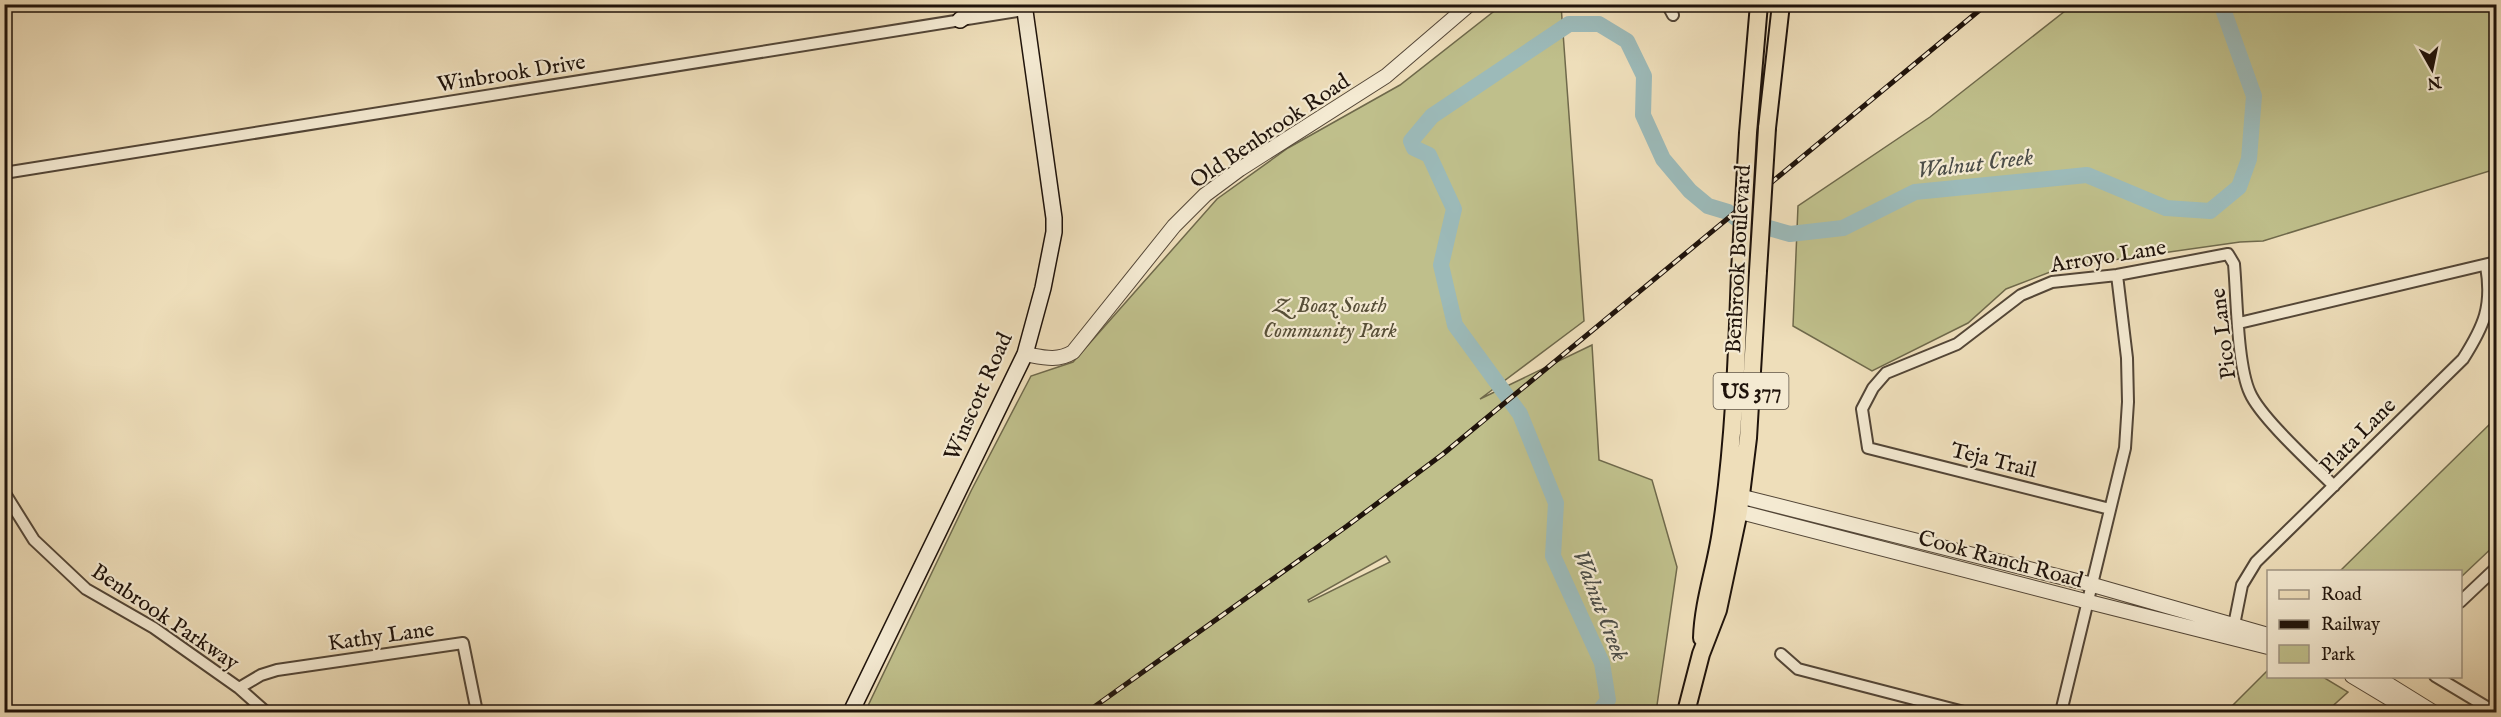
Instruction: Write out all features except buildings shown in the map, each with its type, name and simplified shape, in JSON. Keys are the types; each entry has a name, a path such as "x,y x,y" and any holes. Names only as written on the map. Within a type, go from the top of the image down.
{"main road":[{"path":"960,20 981,4"},
{"name":"Benbrook Boulevard","path":"1732,502 1732,438 1740,271 1748,133 1760,4"},
{"name":"Benbrook Boulevard","path":"1686,712 1701,654 1718,610 1732,502 1748,438 1767,128 1781,4"},
{"name":"Winscott Road","path":"851,712 1025,354 1043,288 1054,225 1024,7"}],"street":[{"name":"Old Benbrook Road","path":"1025,354 1051,359 1064,358 1073,352 1174,226 1205,195 1239,169 1386,76 1470,4"},
{"path":"1667,4 1673,15"},
{"name":"Winbrook Drive","path":"4,172 960,20 1024,7"},
{"name":"Arroyo Lane","path":"1868,448 1862,409 1873,388 1886,373 1957,344 2021,295 2052,282 2117,275 2228,254"},
{"name":"Pico Lane","path":"2228,254 2234,264 2243,363 2250,394 2268,418 2334,486"},
{"path":"2239,323 2491,264"},
{"name":"Plata Lane","path":"2234,625 2242,585 2256,562 2463,359 2478,336 2488,311 2491,264"},
{"path":"2061,712 2125,448 2128,402 2127,358 2117,275"},
{"name":"Teja Trail","path":"1868,448 2110,509"},
{"name":"Benbrook Parkway","path":"4,492 34,540 86,589 154,628 239,688 266,712"},
{"name":"Cook Ranch Road","path":"1732,502 2093,585 2267,634"},
{"name":"Cook Ranch Road","path":"1732,502 2089,602 2267,646"},
{"path":"2462,600 2496,568"},
{"name":"Kathy Lane","path":"239,688 261,675 277,670 463,643 477,712"},
{"path":"1781,654 1798,669 1964,712"},
{"path":"2355,678 2412,712"},
{"path":"2378,678 2433,712"},
{"path":"2438,678 2494,712"}],"green space":[{"path":"2074,4 2496,5 2496,169 2263,241 2240,242 2063,267 2006,289 1968,323 1872,371 1793,326 1798,206 1930,117"},
{"name":"Z. Boaz South Community Park","path":"1502,5 1561,5 1584,321 1480,399 1592,345 1599,460 1652,480 1677,567 1656,712 865,712 971,491 1031,376 1073,362 1217,199 1288,148 1400,85","holes":["1386,556 1390,562 1309,602 1308,600"]},
{"path":"2496,418 2496,544 2462,576 2462,570 2341,570"},
{"path":"2267,671 2267,678 2325,678 2348,692 2326,712 2226,712"}],"waterway":[{"name":"Walnut Creek","path":"1599,712 1608,700 1602,663 1553,556 1556,503 1520,414 1455,325 1441,265 1454,209 1429,155 1414,148 1411,141 1432,116 1569,24 1599,24 1627,41 1644,76 1643,115 1663,159 1690,191 1708,206 1728,212 1737,219 1790,234 1843,228 1915,192 2087,175 2166,208 2210,211 2239,187 2249,159 2254,96 2223,4"}],"railway":[{"path":"1087,712 1347,526 1443,454 1987,4"}]}
